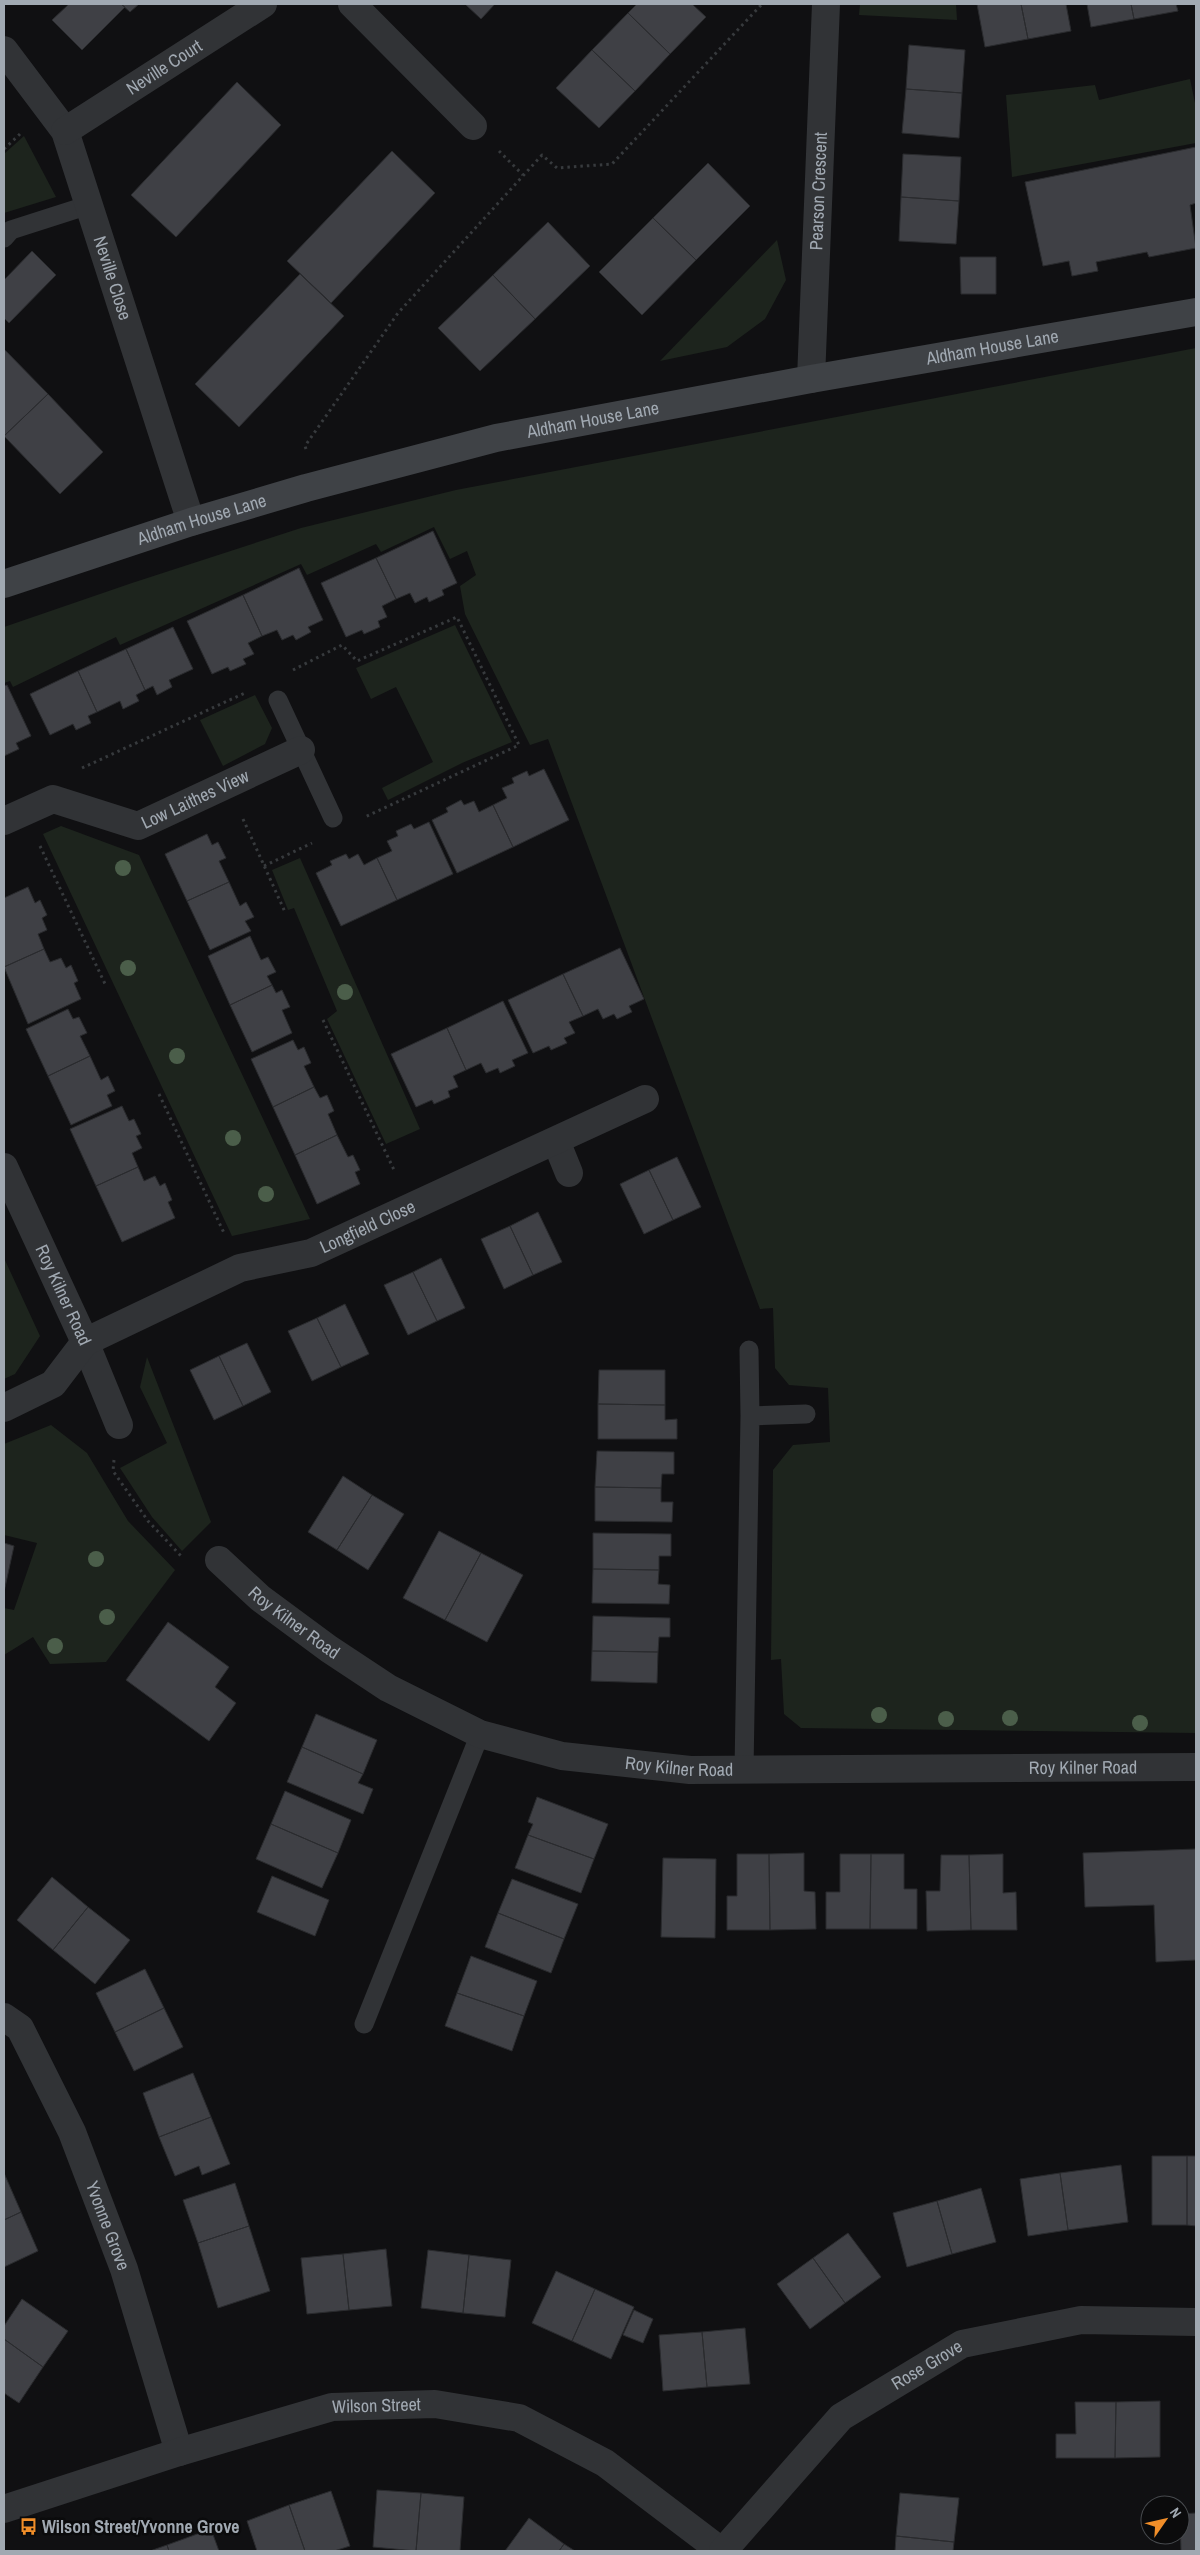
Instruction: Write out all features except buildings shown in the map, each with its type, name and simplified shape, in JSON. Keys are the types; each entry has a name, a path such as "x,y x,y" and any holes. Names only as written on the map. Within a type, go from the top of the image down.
{"street":[{"name":"Neville Court","path":"65,131 262,4"},
{"path":"352,4 473,126"},
{"name":"Pearson Crescent","path":"810,379 826,4"},
{"name":"Neville Close","path":"4,50 65,131 191,522"},
{"name":"Aldham House Lane","path":"4,584 191,522 315,486 496,438 810,379 1196,312"},
{"name":"Low Laithes View","path":"14,816 53,799 138,826 301,750"},
{"name":"Longfield Close","path":"85,1342 240,1268 311,1253 556,1142 645,1099"},
{"path":"556,1142 569,1174"},
{"name":"Roy Kilner Road","path":"4,1166 85,1342 119,1425"},
{"path":"4,1408 53,1384 85,1342"},
{"name":"Roy Kilner Road","path":"219,1560 260,1598 329,1649 388,1688 480,1734 562,1756 690,1770 1196,1767"},
{"name":"Yvonne Grove","path":"4,2017 20,2028 72,2132 124,2269 179,2452"},
{"name":"Rose Grove","path":"722,2551 841,2417 962,2344 1081,2320 1196,2322"},
{"name":"Wilson Street","path":"4,2509 179,2452 332,2407 435,2404 519,2418 605,2463 722,2551"}],"lane":[{"path":"4,238 11,230 89,205"},
{"path":"278,700 333,818"},
{"path":"744,1770 750,1416 749,1350"},
{"path":"750,1416 806,1414"},
{"path":"364,2024 480,1734"}],"path":[{"path":"315,486 305,446 398,313 523,174 542,155 557,168 612,164 762,4"},
{"path":"228,784 285,912"},
{"path":"14,816 106,986"},
{"path":"323,1020 412,1206"},
{"path":"159,1094 240,1268"},
{"path":"119,1425 113,1471 148,1521 184,1559 219,1560"}],"shaded area":[{"path":"860,4 956,4 957,20 859,15"},
{"path":"1190,79 1196,108 1196,143 1012,177 1006,95 1095,85 1099,100"},
{"path":"24,136 56,197 4,213 4,154"},
{"path":"777,240 786,280 765,319 727,347 660,361"},
{"path":"1196,348 1196,1733 801,1728 784,1714 781,1659 771,1660 773,1470 793,1445 830,1442 828,1388 789,1385 775,1368 773,1308 760,1309 548,739 530,745 465,614 460,586 476,575 467,551 450,559 434,527 381,552 376,544 307,575 301,564 120,645 116,637 13,687 10,681 4,683 4,627 301,528 456,490"},
{"path":"455,625 512,742 462,763 388,800 382,788 433,762 396,687 371,699 356,668"},
{"path":"255,695 272,728 265,744 223,766 200,720"},
{"path":"61,826 139,855 310,1219 232,1236 43,834"},
{"path":"300,858 420,1129 386,1144 327,1019 337,1011 294,908 288,910 272,870"},
{"path":"4,1258 40,1336 15,1374 4,1379"},
{"path":"147,1357 211,1522 182,1551 152,1517 120,1468 167,1443 140,1387"},
{"path":"51,1425 87,1453 128,1521 175,1570 106,1662 50,1664 33,1637 4,1655 4,1608 14,1610 37,1543 4,1535 4,1444"}],"place":[{"name":"Wilson Street/Yvonne Grove","path":"28,2527"}]}
